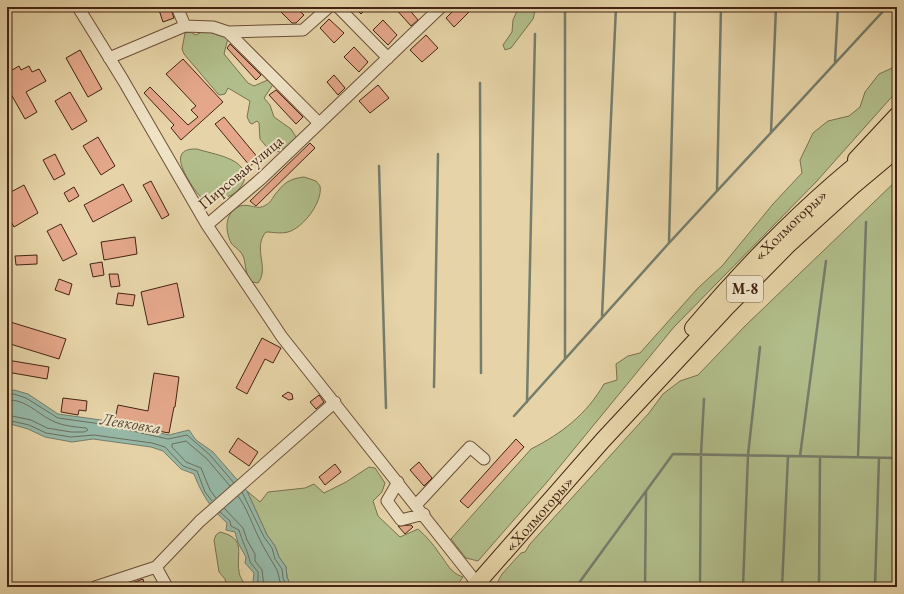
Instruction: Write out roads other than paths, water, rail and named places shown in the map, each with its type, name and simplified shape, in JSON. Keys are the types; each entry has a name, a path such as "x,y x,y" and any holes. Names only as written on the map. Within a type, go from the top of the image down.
{"highway":[{"name":"«Холмогоры»","path":"478,586 603,440 731,283 856,162 897,133"},
{"name":"«Холмогоры»","path":"603,440 725,309 790,244 854,185 897,149"}],"main road":[{"path":"814,202 897,114"}],"street":[{"name":"Пирсовая улица","path":"78,7 207,225 262,178 441,7"},
{"path":"177,7 185,26"},
{"path":"109,58 185,26 213,27 228,32 304,30 329,7"},
{"path":"338,7 388,58"},
{"path":"228,32 319,123"},
{"path":"207,225 282,337 424,514 478,586"},
{"path":"95,587 156,567 200,521 335,402"},
{"path":"416,505 470,446 484,459"},
{"path":"398,482 387,501 401,520 424,514"},
{"path":"156,567 167,587"}],"water":[{"path":"14,390 28,394 58,414 101,420 169,435 189,430 196,440 213,452 247,491 267,535 275,546 279,557 286,567 287,577 291,587 255,587 253,582 254,573 245,563 246,557 238,543 235,532 226,530 227,523 207,500 194,474 181,469 163,451 151,447 93,439 72,442 45,437 28,429 7,423 7,391"}],"waterway":[{"path":"565,7 565,358"},
{"path":"602,316 616,7"},
{"path":"669,242 675,7"},
{"path":"717,190 721,7"},
{"path":"771,132 776,7"},
{"path":"835,62 838,7"},
{"path":"514,416 669,243 887,7"},
{"path":"527,402 535,34"},
{"path":"480,83 481,373"},
{"path":"434,387 438,154"},
{"path":"379,166 386,408"},
{"path":"858,457 866,222"},
{"path":"800,456 826,261"},
{"path":"743,587 748,455 760,347"},
{"path":"700,587 701,454 704,399"},
{"path":"576,587 673,454 897,458"},
{"path":"782,587 788,456"},
{"path":"819,587 820,457"},
{"path":"875,587 879,458"},
{"path":"645,587 646,492"}],"water label":[{"name":"Левковка","path":"131,423"}]}
